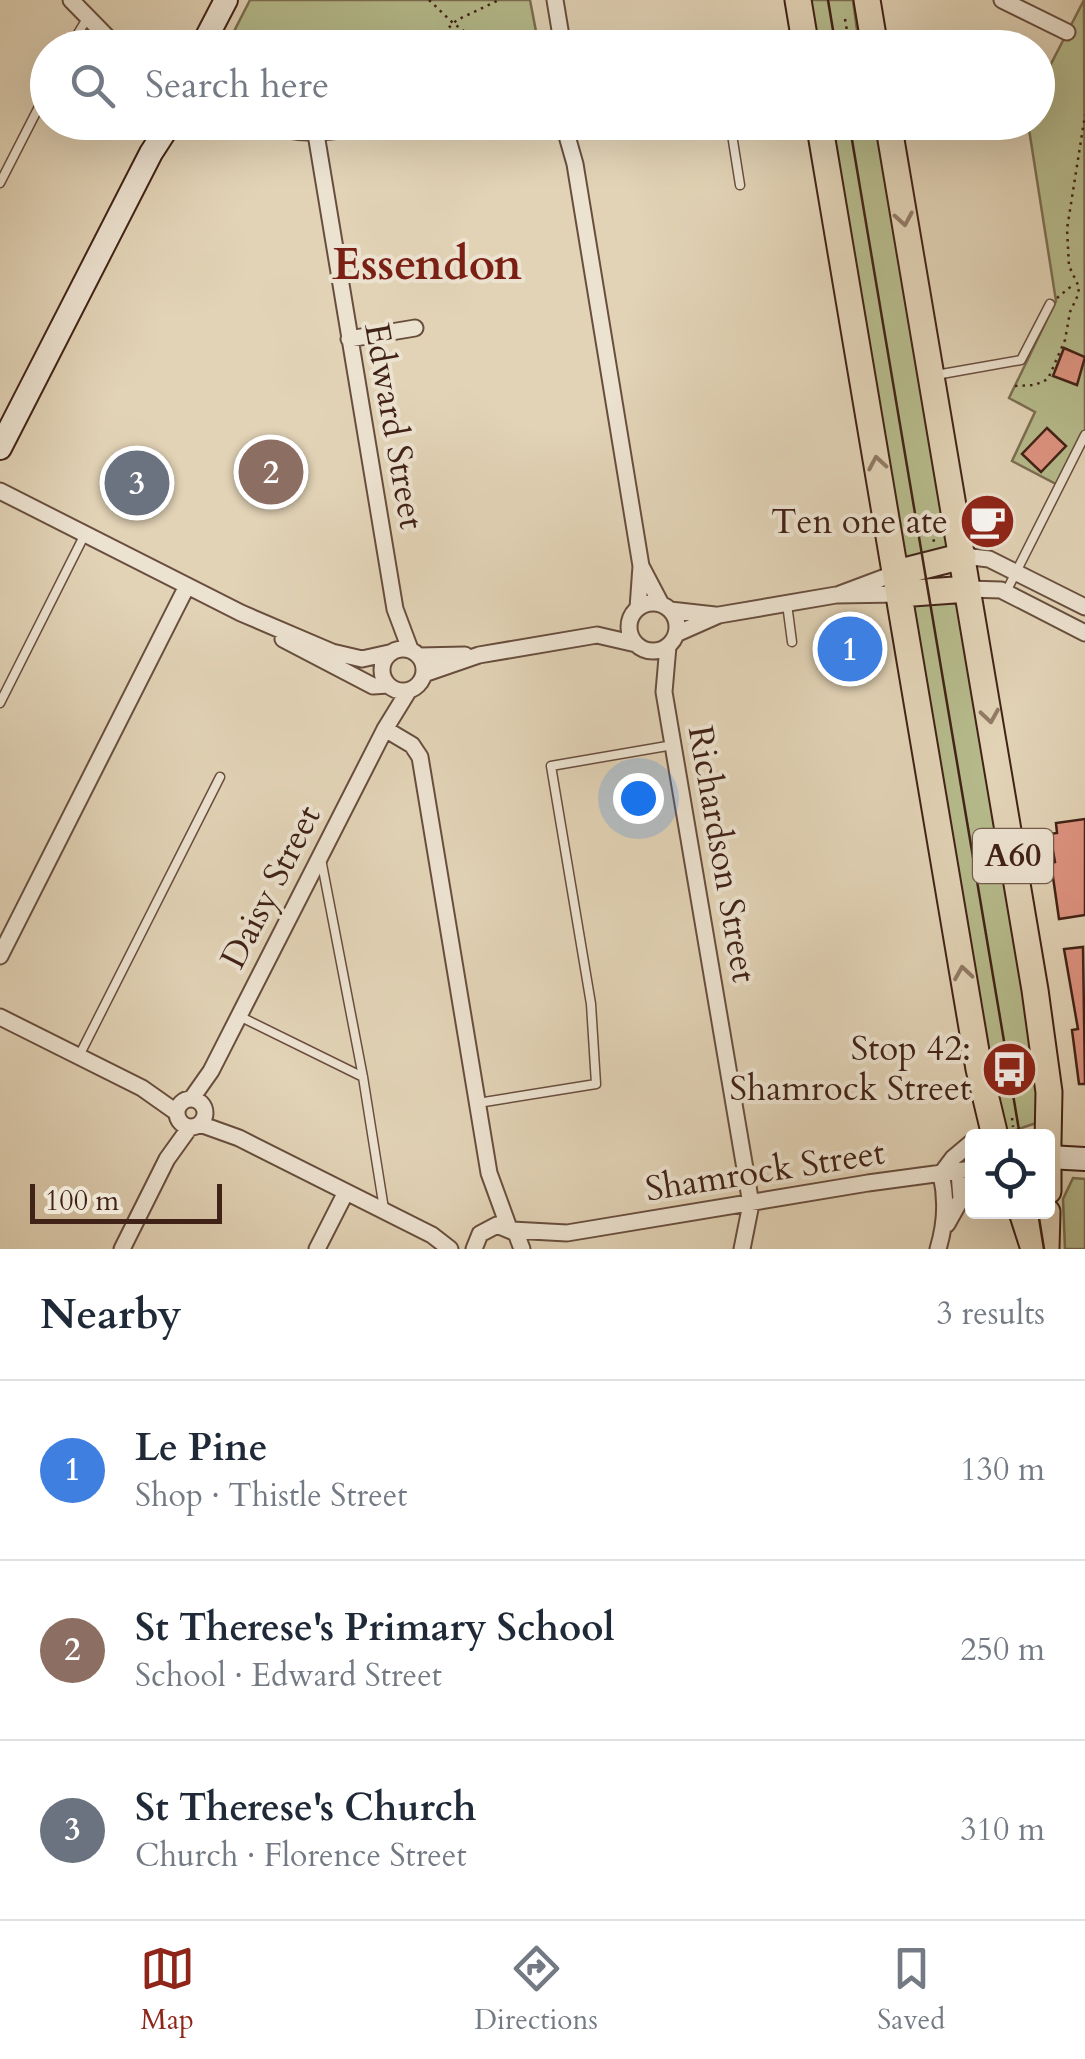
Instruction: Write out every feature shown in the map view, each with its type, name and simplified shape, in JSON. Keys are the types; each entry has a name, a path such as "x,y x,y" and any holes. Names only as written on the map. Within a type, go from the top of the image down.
{"main road":[{"path":"211,30 226,0"},
{"path":"798,0 803,30"},
{"path":"867,0 869,30"},
{"path":"151,153 156,140"},
{"path":"0,448 8,412 159,140"},
{"name":"A60","path":"822,140 989,1129"},
{"name":"A60","path":"891,140 1038,1005 1050,1101 1049,1129"},
{"path":"898,584 963,556"},
{"path":"898,584 968,589"},
{"path":"1055,1158 1085,1159"},
{"path":"1024,1219 1034,1249"},
{"path":"1046,1249 1047,1219"}],"street":[{"path":"71,0 101,30"},
{"path":"554,0 560,30"},
{"path":"1002,0 1067,32"},
{"name":"Edward Street","path":"317,140 403,652"},
{"path":"570,140 641,566 629,631 640,647"},
{"path":"572,140 572,146"},
{"path":"349,339 415,328"},
{"path":"0,491 241,613 348,656 374,659 403,652 478,656"},
{"path":"963,556 984,558 1085,606"},
{"path":"641,566 677,621 672,640"},
{"path":"241,613 373,686 410,690 424,674 478,656 597,636 645,604 719,615 898,584"},
{"path":"0,956 186,586"},
{"path":"968,589 1006,592 1085,633"},
{"path":"597,636 656,651 719,615"},
{"name":"Richardson Street","path":"672,640 664,692 751,1204"},
{"name":"Richardson Street","path":"640,647 664,692"},
{"path":"403,652 424,674"},
{"path":"389,686 382,666 403,652"},
{"name":"Daisy Street","path":"385,730 389,686"},
{"name":"Daisy Street","path":"122,1249 320,854 410,690"},
{"path":"385,730 412,745 420,757 489,1173 510,1229 526,1249"},
{"path":"0,1017 432,1235 450,1249"},
{"path":"944,1231 946,1196 941,1174 965,1148"},
{"name":"Shamrock Street","path":"526,1249 566,1233 965,1170"},
{"path":"432,1235 476,1242 487,1208 489,1173"},
{"path":"938,1249 961,1199 965,1176"},
{"path":"318,1249 346,1192"},
{"path":"742,1249 751,1204"},
{"name":"Shamrock Street","path":"476,1242 494,1226 566,1233"}],"lane":[{"path":"80,30 88,17"},
{"path":"0,183 30,124"},
{"path":"733,140 740,184"},
{"path":"931,375 1021,360 1050,304"},
{"path":"1006,592 1085,435"},
{"path":"0,703 85,534"},
{"path":"788,604 792,642"},
{"path":"478,1104 596,1084 591,1004 551,766 672,745"},
{"path":"79,1056 220,777"},
{"path":"320,854 363,1077 384,1212"},
{"path":"239,1016 363,1077"}],"path":[{"path":"429,0 461,30"},
{"path":"446,30 499,0"},
{"path":"846,19 848,30"},
{"path":"1015,386 1036,385 1048,379 1082,288 1075,283 1069,266 1067,229 1085,115"},
{"path":"1050,304 1075,283"},
{"path":"1075,304 1082,303"},
{"path":"932,532 934,542"}],"green space":[{"path":"250,0 530,0 536,30 235,30"},
{"path":"809,0 853,0 857,30 813,30"},
{"path":"1084,0 1085,430 1058,485 1012,461 1035,412 1009,398 1056,301 1031,140 1055,140 1055,56"},
{"path":"830,140 881,140 953,550 901,564"},
{"path":"962,598 1038,1089 1039,1122 1019,1129 1000,1126 908,602"},
{"path":"1073,1178 1085,1179 1085,1249 1065,1249 1063,1199"}],"building":[{"path":"1064,348 1085,357 1077,385 1053,376"},
{"path":"1047,428 1066,446 1041,472 1022,454"},
{"path":"1085,819 1085,915 1059,919 1050,834 1057,833 1056,823"},
{"path":"1083,947 1085,1084 1079,1084 1072,1030 1078,1029 1064,949"}],"tram line":[{"path":"828,0 833,30"},
{"path":"852,140 1019,1129"},
{"path":"1039,1219 1044,1249"}],"place":[{"name":"St Therese's Primary School","path":"271,472"},
{"name":"St Therese's Church","path":"137,483"},
{"name":"Ten one ate","path":"987,522"},
{"name":"Le Pine","path":"850,649"},
{"name":"Stop 42: Shamrock Street","path":"1010,1069"}],"district":[{"name":"Essendon","path":"427,264"}]}
